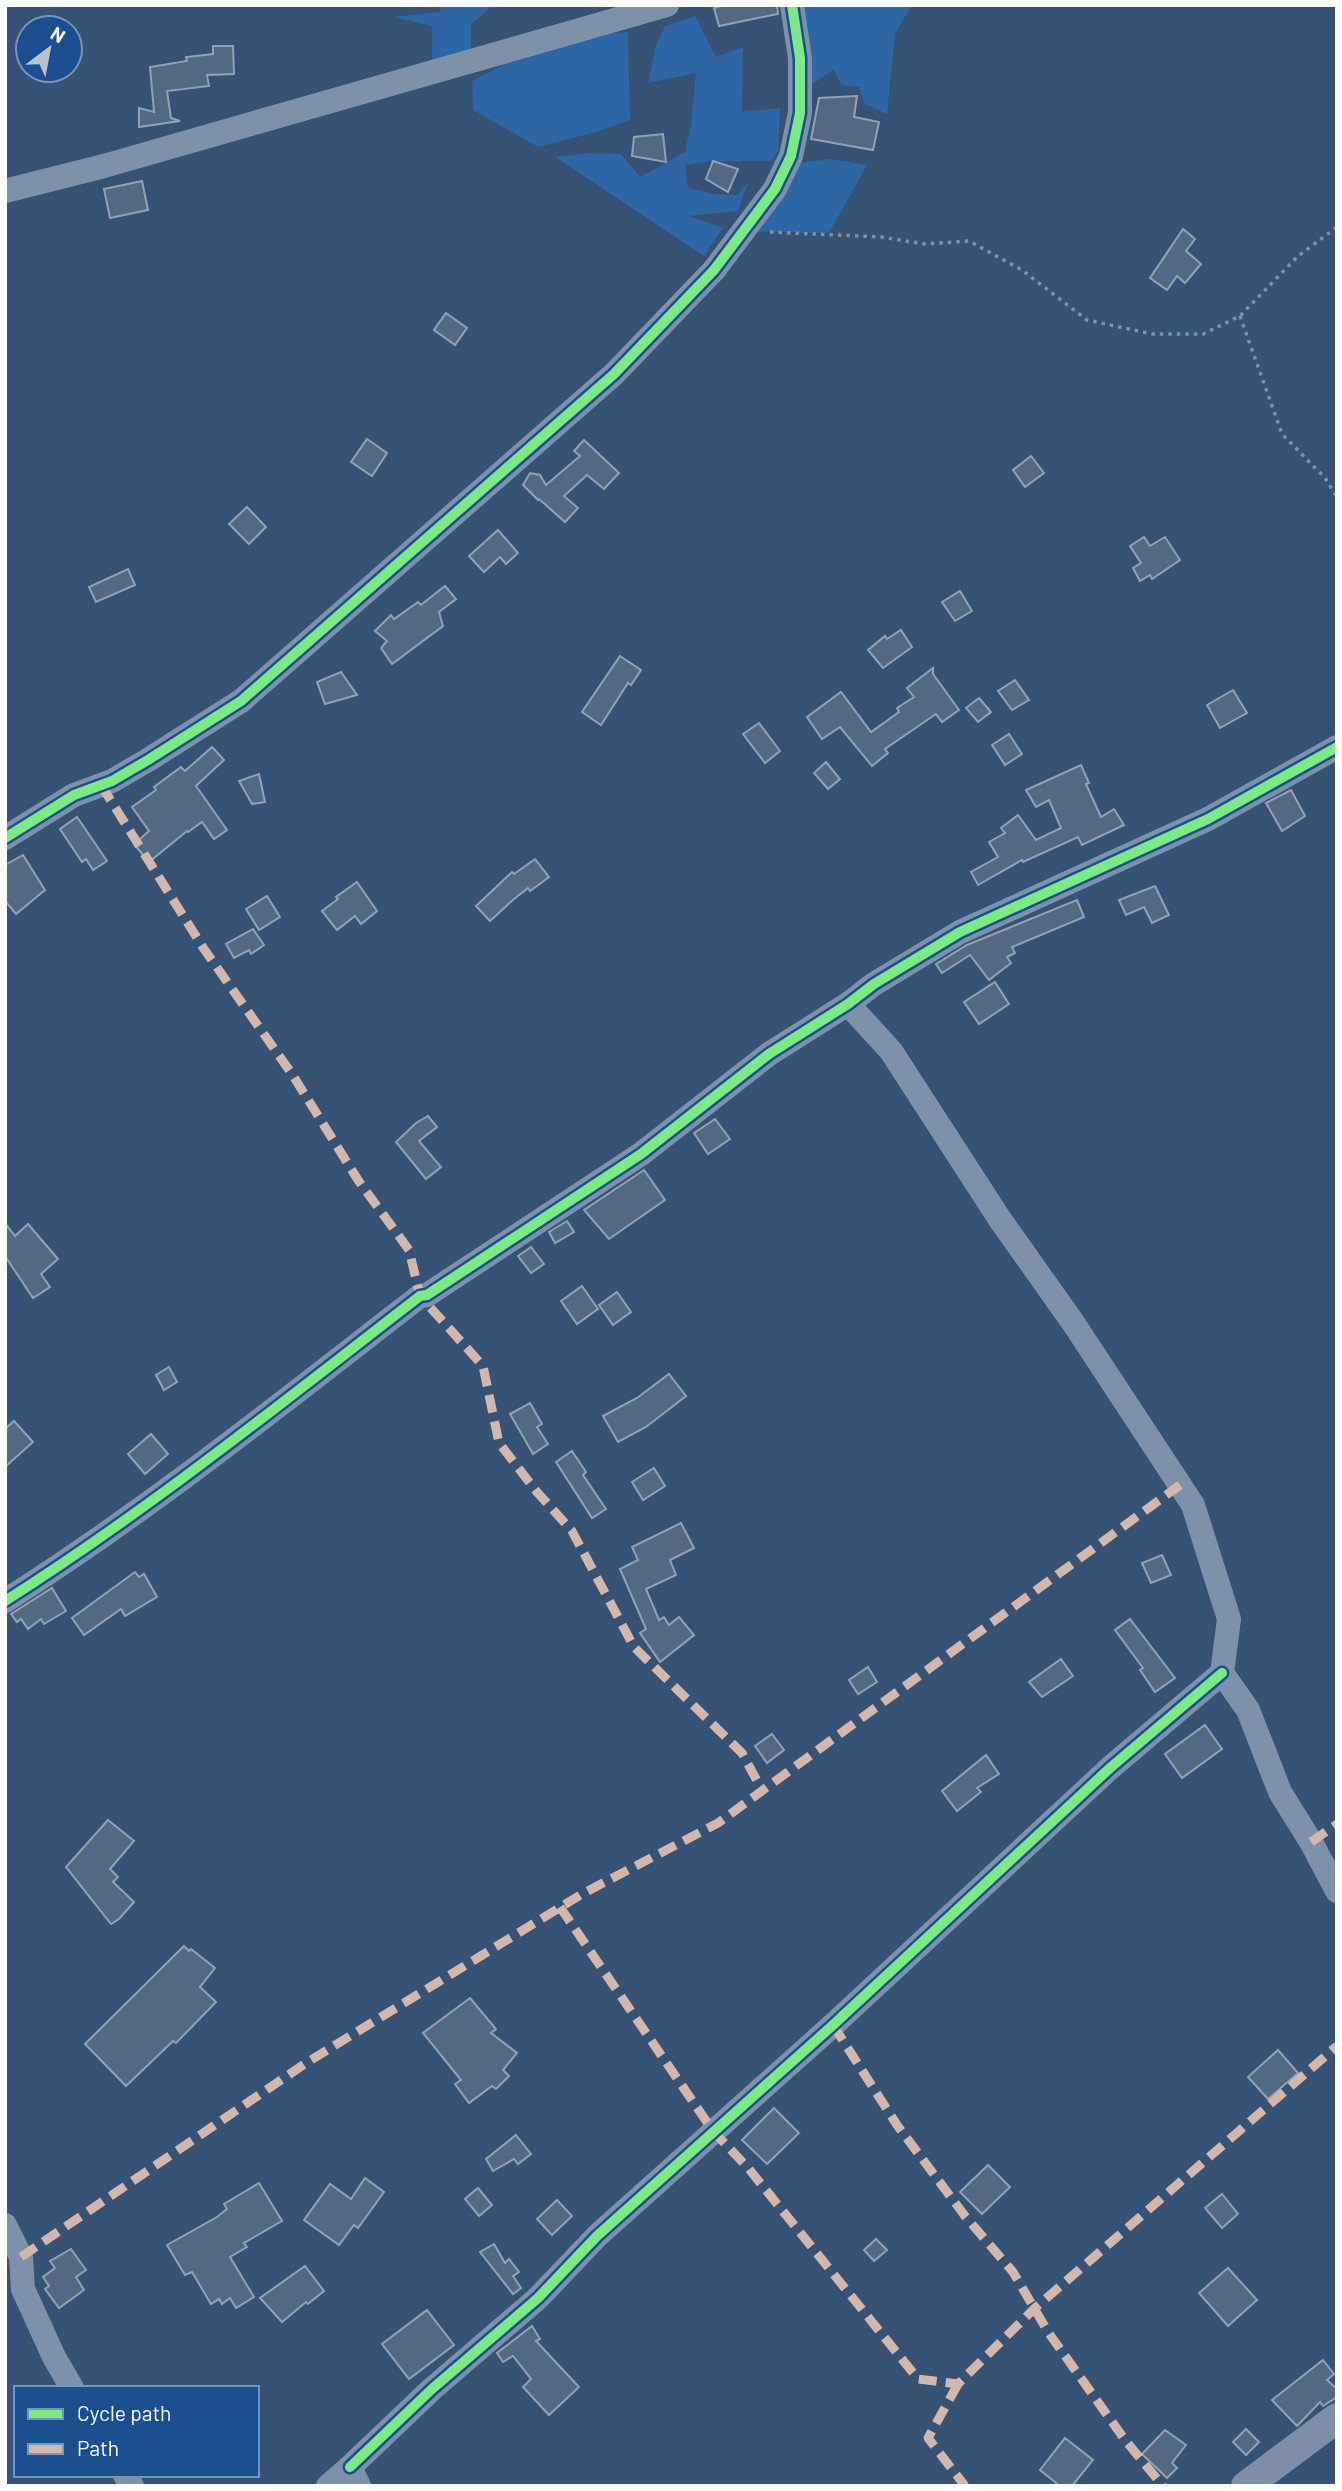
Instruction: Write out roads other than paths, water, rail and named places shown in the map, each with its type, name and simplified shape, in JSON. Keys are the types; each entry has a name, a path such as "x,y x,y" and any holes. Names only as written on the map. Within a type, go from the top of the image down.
{"main road":[{"path":"1246,2486 1337,2417"}],"street":[{"path":"5,191 104,166 667,5"},
{"path":"5,838 74,795 112,781 241,701 614,374 714,270 775,189 791,156 800,113 800,58 792,5"},
{"path":"5,1601 87,1546 246,1431 419,1296 427,1295 640,1154 769,1055 874,984 960,932 1208,818 1337,747"},
{"path":"328,2486 354,2476 432,2389 538,2298 597,2236 833,2025 1110,1768 1222,1673 1230,1619 1193,1505 1074,1324 999,1218 891,1051 848,1004"},
{"path":"1222,1673 1248,1710 1280,1792 1337,1891"},
{"path":"5,2225 22,2257 23,2289 54,2357 71,2386"}]}
